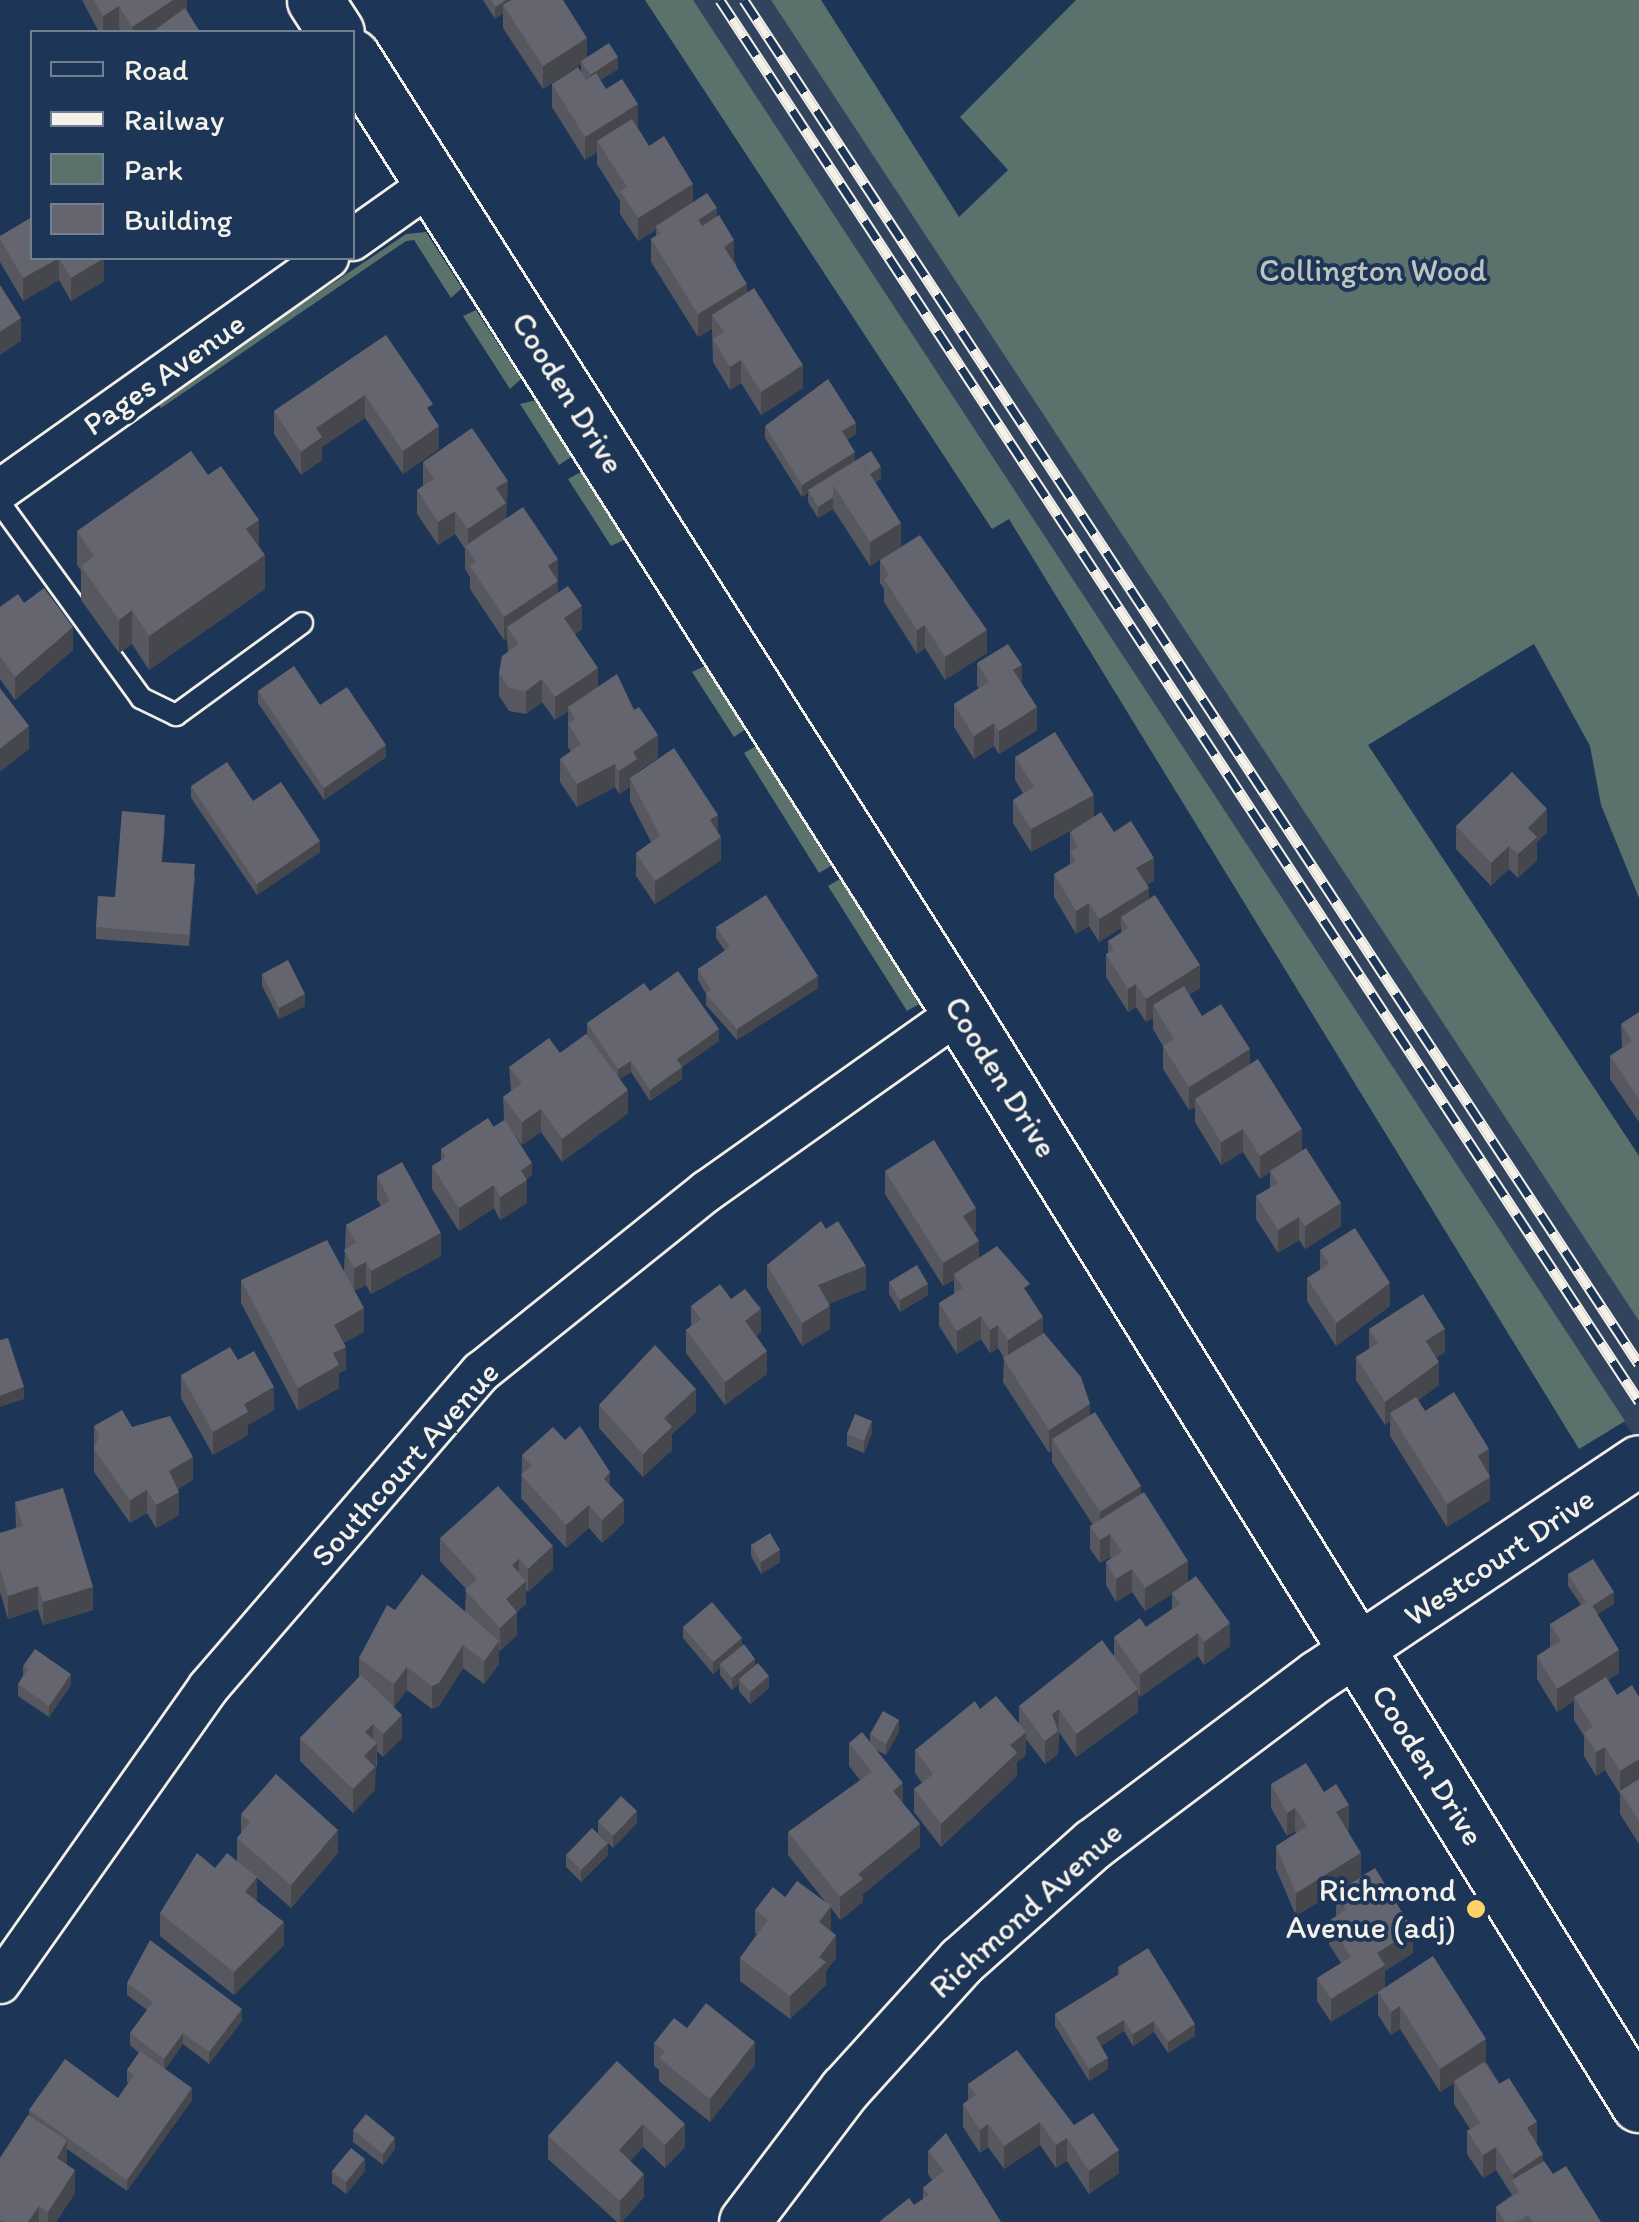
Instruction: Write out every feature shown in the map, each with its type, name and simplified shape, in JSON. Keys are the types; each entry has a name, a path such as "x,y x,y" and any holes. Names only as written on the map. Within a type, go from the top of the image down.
{"main road":[{"path":"315,0 335,30"},
{"name":"Cooden Drive","path":"355,62 960,1012 1639,2104"}],"street":[{"path":"355,238 434,182"},
{"name":"Pages Avenue","path":"0,490 325,260"},
{"name":"Southcourt Avenue","path":"0,1983 208,1688 481,1372 707,1191 960,1012"},
{"name":"Westcourt Drive","path":"1357,1652 1639,1461"},
{"name":"Richmond Avenue","path":"745,2222 844,2090 962,1961 1094,1844 1357,1652"}],"lane":[{"path":"0,503 141,698 176,715 302,623"}],"shaded area":[{"path":"645,0 821,0 959,217 1157,426 1639,1156 1639,1443 1624,1422 1579,1449 1009,519 992,529"}],"green space":[{"path":"645,0 693,0 1625,1421 1579,1449 1009,519 992,529"},
{"name":"Collington Wood","path":"771,0 821,0 959,217 1008,170 960,117 1076,0 1639,0 1639,898 1601,805 1590,746 1534,644 1368,745 1639,1156 1639,1321"},
{"path":"426,232 462,288 451,298 414,240 406,241 161,408 156,402 406,234"},
{"path":"476,310 521,379 510,389 463,316"},
{"path":"537,400 571,457 559,465 520,404"},
{"path":"581,472 624,540 611,546 568,479"},
{"path":"705,666 746,729 734,737 692,672"},
{"path":"756,746 831,866 819,873 744,753"},
{"path":"840,879 919,1004 907,1011 828,886"}],"building":[{"path":"94,0 173,0 132,27 119,6 103,16"},
{"path":"511,0 563,0 587,38 543,66 503,5"},
{"path":"185,8 199,30 155,30"},
{"path":"609,43 618,57 590,75 581,61"},
{"path":"578,67 586,80 596,73 606,89 622,79 638,104 585,137 552,84"},
{"path":"632,119 649,146 664,136 693,184 638,218 620,191 627,187 597,141"},
{"path":"707,193 717,208 698,220 694,212 660,233 656,226"},
{"path":"694,212 702,226 719,215 734,240 724,247 747,284 698,314 651,239"},
{"path":"30,218 30,260 55,260 23,278 0,236"},
{"path":"60,260 101,260 71,278"},
{"path":"0,285 21,318 0,332"},
{"path":"754,288 803,365 761,392 741,360 730,367 713,339 724,332 712,315"},
{"path":"386,335 433,404 427,408 439,426 403,451 365,395 316,428 322,437 301,452 274,411"},
{"path":"828,379 856,423 842,431 855,452 802,485 765,426"},
{"path":"472,428 508,481 496,488 506,503 468,529 455,511 438,522 417,490 434,479 423,462"},
{"path":"191,451 208,475 221,466 259,520 246,529 265,555 149,636 132,610 119,620 81,566 94,556 77,531"},
{"path":"871,451 881,467 870,474 865,466 833,485 833,497 818,507 808,490"},
{"path":"865,466 901,523 870,542 833,485"},
{"path":"523,507 558,559 548,566 558,581 504,617 470,566 476,562 465,546"},
{"path":"920,535 987,630 945,657 925,625 917,630 884,579 889,575 880,560"},
{"path":"568,586 582,606 564,618 598,668 555,697 542,679 526,691 509,688 499,673 502,656 519,644 507,627"},
{"path":"44,588 73,627 15,677 0,656 0,607 18,594 24,603"},
{"path":"1008,644 1022,665 1013,670 1037,707 999,731 994,723 974,736 954,704 989,682 977,663"},
{"path":"294,666 320,705 347,687 386,745 324,788 258,691"},
{"path":"617,674 634,710 639,707 658,735 633,752 637,759 619,771 615,764 577,784 560,759 581,744 568,724 575,719 568,707"},
{"path":"0,688 29,726 0,749"},
{"path":"1055,732 1094,795 1031,829 1013,800 1034,787 1015,757"},
{"path":"674,748 718,815 710,820 721,837 655,881 636,853 660,836 630,778"},
{"path":"227,762 253,801 281,782 320,841 257,884 191,786"},
{"path":"1512,772 1547,809 1528,828 1537,837 1518,854 1509,846 1491,863 1456,826"},
{"path":"122,811 165,815 161,862 195,864 189,935 96,927 98,896 115,897"},
{"path":"1101,812 1114,832 1131,821 1154,858 1136,868 1149,888 1099,919 1089,903 1076,911 1054,874 1076,861 1070,852 1078,847 1070,832"},
{"path":"766,895 818,976 737,1029 706,994 711,990 698,969 730,947 716,927"},
{"path":"1155,895 1200,965 1146,999 1136,984 1128,989 1106,954 1114,950 1108,941 1128,928 1121,917"},
{"path":"288,960 305,994 279,1008 262,974"},
{"path":"678,971 719,1029 677,1059 682,1067 650,1090 631,1061 618,1069 587,1023 644,983 650,991"},
{"path":"1184,986 1202,1016 1221,1004 1250,1049 1189,1087 1163,1046 1174,1039 1153,1005"},
{"path":"1639,1012 1639,1099 1610,1056 1632,1041 1621,1024"},
{"path":"586,1034 628,1090 562,1139 541,1109 522,1122 503,1097 522,1083 509,1067 549,1038 560,1053"},
{"path":"1258,1059 1302,1129 1260,1156 1243,1129 1221,1142 1195,1099"},
{"path":"488,1118 527,1180 500,1197 494,1185 459,1208 432,1166 446,1157 441,1149"},
{"path":"505,1120 532,1163 521,1170 493,1127"},
{"path":"934,1140 976,1208 963,1216 979,1241 943,1263 885,1171"},
{"path":"1306,1148 1341,1203 1305,1226 1299,1217 1278,1230 1256,1196 1278,1183 1270,1171"},
{"path":"402,1162 441,1233 371,1271 366,1262 354,1268 344,1250 356,1243 346,1225 390,1201 377,1176"},
{"path":"821,1221 826,1229 838,1221 866,1266 818,1285 830,1306 802,1323 767,1265"},
{"path":"1355,1228 1390,1283 1336,1323 1307,1278 1329,1264 1320,1250"},
{"path":"327,1240 364,1308 334,1325 346,1347 333,1353 339,1365 298,1388 241,1280"},
{"path":"997,1246 1030,1284 1024,1288 1043,1317 1008,1340 998,1325 990,1330 981,1316 957,1331 939,1303 963,1288 954,1274"},
{"path":"917,1265 928,1284 900,1300 889,1282"},
{"path":"720,1284 731,1299 745,1289 761,1309 745,1321 767,1351 725,1382 686,1330 701,1319 691,1306"},
{"path":"1423,1294 1445,1329 1426,1341 1439,1362 1385,1402 1356,1357 1378,1343 1369,1329"},
{"path":"1044,1333 1081,1377 1090,1404 1049,1430 1003,1358"},
{"path":"8,1338 24,1387 0,1396 0,1340"},
{"path":"655,1345 696,1389 664,1418 672,1427 643,1454 599,1405"},
{"path":"230,1347 238,1360 254,1351 274,1387 244,1404 248,1412 213,1432 181,1375"},
{"path":"1454,1392 1489,1449 1478,1456 1490,1477 1447,1504 1390,1413 1416,1397 1425,1411"},
{"path":"122,1410 132,1427 170,1416 193,1457 169,1471 179,1492 156,1505 147,1490 130,1500 94,1449 99,1436 94,1426"},
{"path":"1095,1412 1141,1486 1100,1512 1052,1439"},
{"path":"855,1414 872,1421 864,1441 847,1434"},
{"path":"580,1426 610,1472 604,1479 624,1500 602,1520 589,1505 566,1525 521,1475 532,1466 522,1455 553,1427 565,1440"},
{"path":"498,1486 553,1546 528,1569 519,1559 512,1565 526,1581 506,1599 517,1612 500,1628 465,1590 477,1579 440,1538"},
{"path":"63,1488 93,1587 43,1602 38,1586 8,1596 0,1569 0,1533 23,1526 15,1502"},
{"path":"1144,1492 1188,1561 1145,1588 1132,1569 1116,1579 1106,1562 1122,1552 1110,1534 1100,1540 1090,1526"},
{"path":"770,1533 780,1550 761,1562 751,1545"},
{"path":"1593,1559 1614,1592 1592,1606 1568,1574"},
{"path":"422,1574 499,1641 484,1661 463,1645 439,1683 432,1686 407,1667 394,1684 359,1658 387,1605 395,1610"},
{"path":"1196,1576 1230,1623 1204,1642 1198,1633 1140,1674 1114,1637 1140,1618 1146,1627 1180,1604 1172,1593"},
{"path":"1589,1600 1619,1650 1557,1689 1537,1656 1561,1641 1550,1624"},
{"path":"712,1602 742,1638 713,1662 683,1627"},
{"path":"1102,1640 1138,1689 1076,1734 1059,1709 1052,1714 1058,1731 1045,1741 1019,1706"},
{"path":"744,1644 755,1659 732,1678 720,1664"},
{"path":"35,1649 71,1674 49,1706 18,1684 28,1669 23,1666"},
{"path":"758,1663 769,1676 750,1692 739,1679"},
{"path":"361,1675 402,1715 383,1734 373,1724 365,1732 377,1743 364,1756 375,1767 353,1789 300,1738"},
{"path":"1606,1677 1617,1695 1632,1685 1639,1697 1639,1759 1620,1771 1605,1747 1596,1752 1584,1733 1593,1727 1574,1697"},
{"path":"996,1696 1026,1732 1010,1745 1017,1753 941,1824 914,1789 933,1774 915,1750 975,1701 980,1709"},
{"path":"883,1711 899,1720 886,1744 870,1734"},
{"path":"862,1732 903,1783 893,1791 920,1824 858,1874 863,1879 840,1897 788,1832 872,1772 849,1743"},
{"path":"1306,1763 1324,1792 1336,1784 1349,1805 1336,1812 1361,1853 1296,1893 1276,1846 1307,1826 1295,1808 1287,1813 1271,1784"},
{"path":"276,1774 338,1830 291,1885 237,1838 250,1822 241,1814"},
{"path":"1639,1779 1639,1821 1620,1791"},
{"path":"621,1796 637,1811 613,1836 598,1821"},
{"path":"592,1828 608,1843 581,1870 566,1855"},
{"path":"197,1853 215,1868 227,1853 257,1877 245,1892 284,1922 234,1972 160,1913"},
{"path":"1375,1868 1413,1930 1377,1953 1385,1965 1331,1999 1317,1978 1351,1957 1329,1921 1346,1910 1336,1892"},
{"path":"797,1881 831,1906 819,1922 836,1935 819,1957 826,1962 790,1996 740,1958 768,1920 755,1910 773,1887 785,1897"},
{"path":"150,1940 242,2009 209,2052 183,2033 164,2059 130,2033 153,2002 127,1983"},
{"path":"1148,1948 1195,2024 1168,2042 1154,2021 1133,2034 1124,2020 1096,2037 1108,2058 1089,2069 1055,2014 1121,1973 1118,1967"},
{"path":"1433,1956 1486,2039 1440,2069 1400,2006 1391,2012 1378,1992"},
{"path":"706,2003 755,2042 710,2099 659,2058 665,2051 654,2043 674,2018 687,2028"},
{"path":"1017,2050 1074,2125 1093,2113 1119,2150 1089,2171 1067,2138 1056,2145 1040,2122 1004,2146 988,2124 980,2130 963,2104 976,2095 968,2084"},
{"path":"140,2051 192,2088 127,2180 29,2110 65,2059 118,2098 134,2075 127,2070"},
{"path":"617,2061 685,2124 665,2145 643,2124 619,2150 644,2174 620,2201 548,2136"},
{"path":"1484,2062 1499,2084 1509,2078 1537,2122 1527,2128 1543,2154 1513,2174 1496,2147 1483,2155 1467,2131 1480,2123 1454,2081"},
{"path":"366,2114 395,2138 383,2154 353,2130"},
{"path":"28,2115 67,2140 57,2158 75,2170 48,2212 39,2206 28,2222 3,2222 0,2158"},
{"path":"946,2133 1001,2222 879,2222 909,2198 914,2205 929,2195 923,2188 944,2171 928,2151"},
{"path":"351,2148 365,2159 346,2182 332,2171"},
{"path":"1544,2161 1553,2174 1566,2166 1601,2222 1532,2222 1528,2215 1517,2222 1505,2222 1496,2207 1519,2192 1512,2180"}],"railway":[{"path":"720,0 1639,1401"},
{"path":"744,0 1639,1364"}],"place":[{"name":"Richmond Avenue (adj)","path":"1476,1909"}]}
